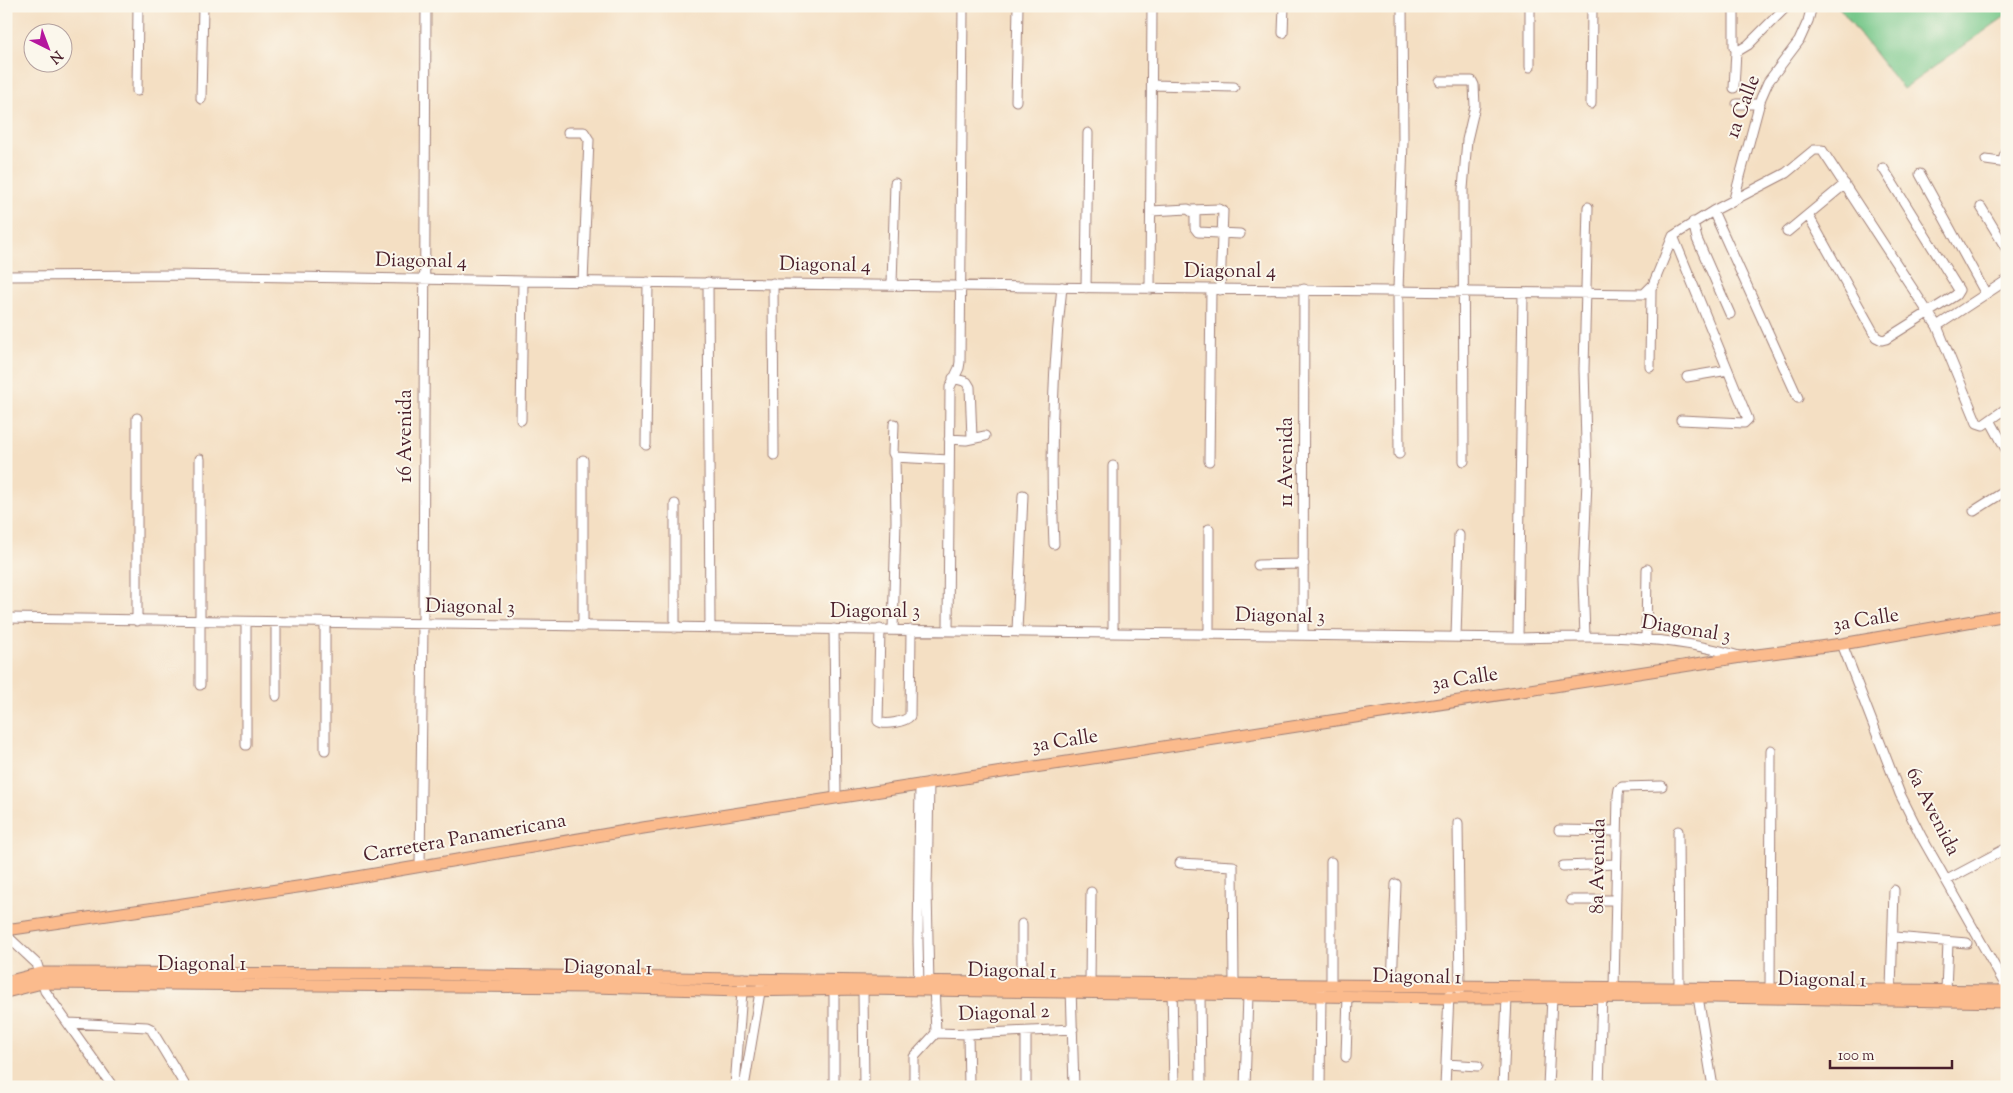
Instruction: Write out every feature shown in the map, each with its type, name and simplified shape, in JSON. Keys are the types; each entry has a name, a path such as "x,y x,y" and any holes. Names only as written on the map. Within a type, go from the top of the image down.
{"main road":[{"name":"3a Calle","path":"925,783 1741,657 1842,644 2007,615"},
{"name":"Carretera Panamericana","path":"6,930 311,886 420,866 925,783"},
{"name":"Diagonal 1","path":"19,982 42,978 419,974 762,978 927,985 1071,987 1172,988 1234,984 1325,989 1348,996 1679,988 1697,993"},
{"name":"Diagonal 1","path":"42,978 743,991 863,989 1022,982 1071,987 1090,982 1172,988 1200,994 1248,995 1392,986 1507,998 1552,997 1572,992"},
{"path":"6,982 19,982"},
{"path":"6,992 19,982"},
{"name":"Diagonal 1","path":"1770,994 2007,989"},
{"name":"Diagonal 1","path":"1613,991 2007,1002"}],"street":[{"path":"137,91 138,6"},
{"path":"202,99 203,6"},
{"name":"16 Avenida","path":"420,866 426,6"},
{"path":"948,630 950,386 960,368 964,6"},
{"path":"1016,101 1018,6"},
{"path":"1150,289 1152,6"},
{"path":"1283,33 1284,6"},
{"path":"1400,454 1398,290 1402,140 1402,6"},
{"path":"1530,6 1530,67"},
{"path":"1591,104 1592,6"},
{"path":"1734,6 1734,47 1736,51 1734,88"},
{"path":"1736,51 1740,51 1748,45 1787,6"},
{"name":"1a Calle","path":"1734,199 1760,104 1768,82 1799,41 1812,6"},
{"path":"1440,81 1474,82 1475,106 1467,140 1463,189 1464,461"},
{"path":"1152,85 1234,87"},
{"path":"1737,104 1760,104"},
{"path":"568,132 584,132 589,140 583,282"},
{"path":"1086,288 1088,133"},
{"path":"1650,367 1648,291 1672,236 1734,199 1786,173 1818,149 1825,153 1938,326 1977,423 1983,425 2007,408"},
{"path":"2007,151 2004,157 2007,163"},
{"path":"1986,160 2007,163"},
{"path":"1808,215 1878,339 1886,339 1956,295 1960,290 1883,168"},
{"path":"1920,174 1986,294"},
{"path":"892,284 895,183"},
{"path":"1787,232 1845,184"},
{"path":"1585,637 1583,579 1587,480 1584,369 1588,207"},
{"path":"1981,207 2007,250"},
{"path":"1192,210 1195,214 1195,228 1198,232 1240,234"},
{"path":"1151,211 1222,210 1222,233 1216,290 1209,461"},
{"path":"1713,211 1798,398"},
{"path":"1693,222 1697,239 1730,314"},
{"path":"1672,236 1748,419 1746,422 1681,420"},
{"name":"Diagonal 4","path":"6,276 173,275 1216,290 1398,290 1523,294 1648,291"},
{"path":"1938,326 2007,280"},
{"path":"521,420 523,281"},
{"path":"646,445 648,282"},
{"path":"708,282 710,628"},
{"path":"773,283 774,455"},
{"path":"1054,544 1051,484 1052,415 1056,340 1062,287"},
{"name":"11 Avenida","path":"1303,635 1304,289"},
{"path":"1518,638 1523,294"},
{"path":"1687,377 1728,370"},
{"path":"953,378 966,382 970,387 972,438"},
{"path":"137,418 137,620"},
{"path":"1990,420 2007,451"},
{"path":"893,630 896,521 895,457 893,453 894,424"},
{"path":"949,439 966,440 985,436"},
{"path":"895,457 949,460"},
{"path":"200,459 200,685"},
{"path":"583,460 583,627"},
{"path":"1113,466 1113,632"},
{"path":"1974,511 2007,490"},
{"path":"1017,631 1023,495"},
{"path":"675,504 675,628"},
{"path":"1209,529 1209,633"},
{"path":"1456,638 1459,535"},
{"path":"1258,565 1304,564"},
{"path":"1646,638 1647,569"},
{"name":"Diagonal 3","path":"6,618 246,623 1209,633 1456,638 1646,638 1703,646 1741,657"},
{"path":"246,623 246,745"},
{"path":"276,623 276,696"},
{"path":"325,624 325,750"},
{"path":"834,629 836,797"},
{"path":"880,630 878,721 880,723 905,720 910,716 911,630"},
{"name":"6a Avenida","path":"1842,644 1900,794 2007,989"},
{"path":"1770,994 1771,750"},
{"path":"914,1087 914,1056 936,1033 927,985 924,838 925,783"},
{"name":"8a Avenida","path":"1599,1087 1613,991 1619,789 1622,787 1662,786"},
{"path":"1445,1087 1455,992 1458,823"},
{"path":"1559,830 1617,831"},
{"path":"1678,831 1679,988"},
{"path":"1947,880 2007,848"},
{"path":"1320,1087 1331,862"},
{"path":"1180,863 1234,866 1234,984"},
{"path":"1563,866 1616,864"},
{"path":"1392,986 1396,884"},
{"path":"1891,990 1894,890"},
{"path":"1090,982 1091,892"},
{"path":"1572,900 1616,900"},
{"path":"1022,924 1022,982"},
{"path":"6,935 37,964 45,991 69,1022 113,1087"},
{"path":"1894,937 1967,943"},
{"path":"1946,990 1948,942"},
{"path":"735,1087 743,978"},
{"path":"744,1087 762,978"},
{"path":"1071,987 1074,1087"},
{"path":"1172,988 1174,1087"},
{"path":"834,989 834,1087"},
{"path":"863,989 864,1087"},
{"path":"1697,993 1712,1087"},
{"path":"1200,994 1201,1087"},
{"path":"1245,1087 1248,995"},
{"path":"1346,1057 1348,996"},
{"path":"1548,1087 1552,997"},
{"path":"1503,1087 1507,998"},
{"path":"69,1022 147,1027 151,1029 186,1087"},
{"name":"Diagonal 2","path":"936,1033 968,1034 1072,1030"},
{"path":"740,1032 752,1032"},
{"path":"1026,1032 1026,1087"},
{"path":"968,1034 969,1087"},
{"path":"1446,1064 1478,1066"}],"green space":[{"path":"1838,6 2007,6 2007,15 1903,89"}]}
